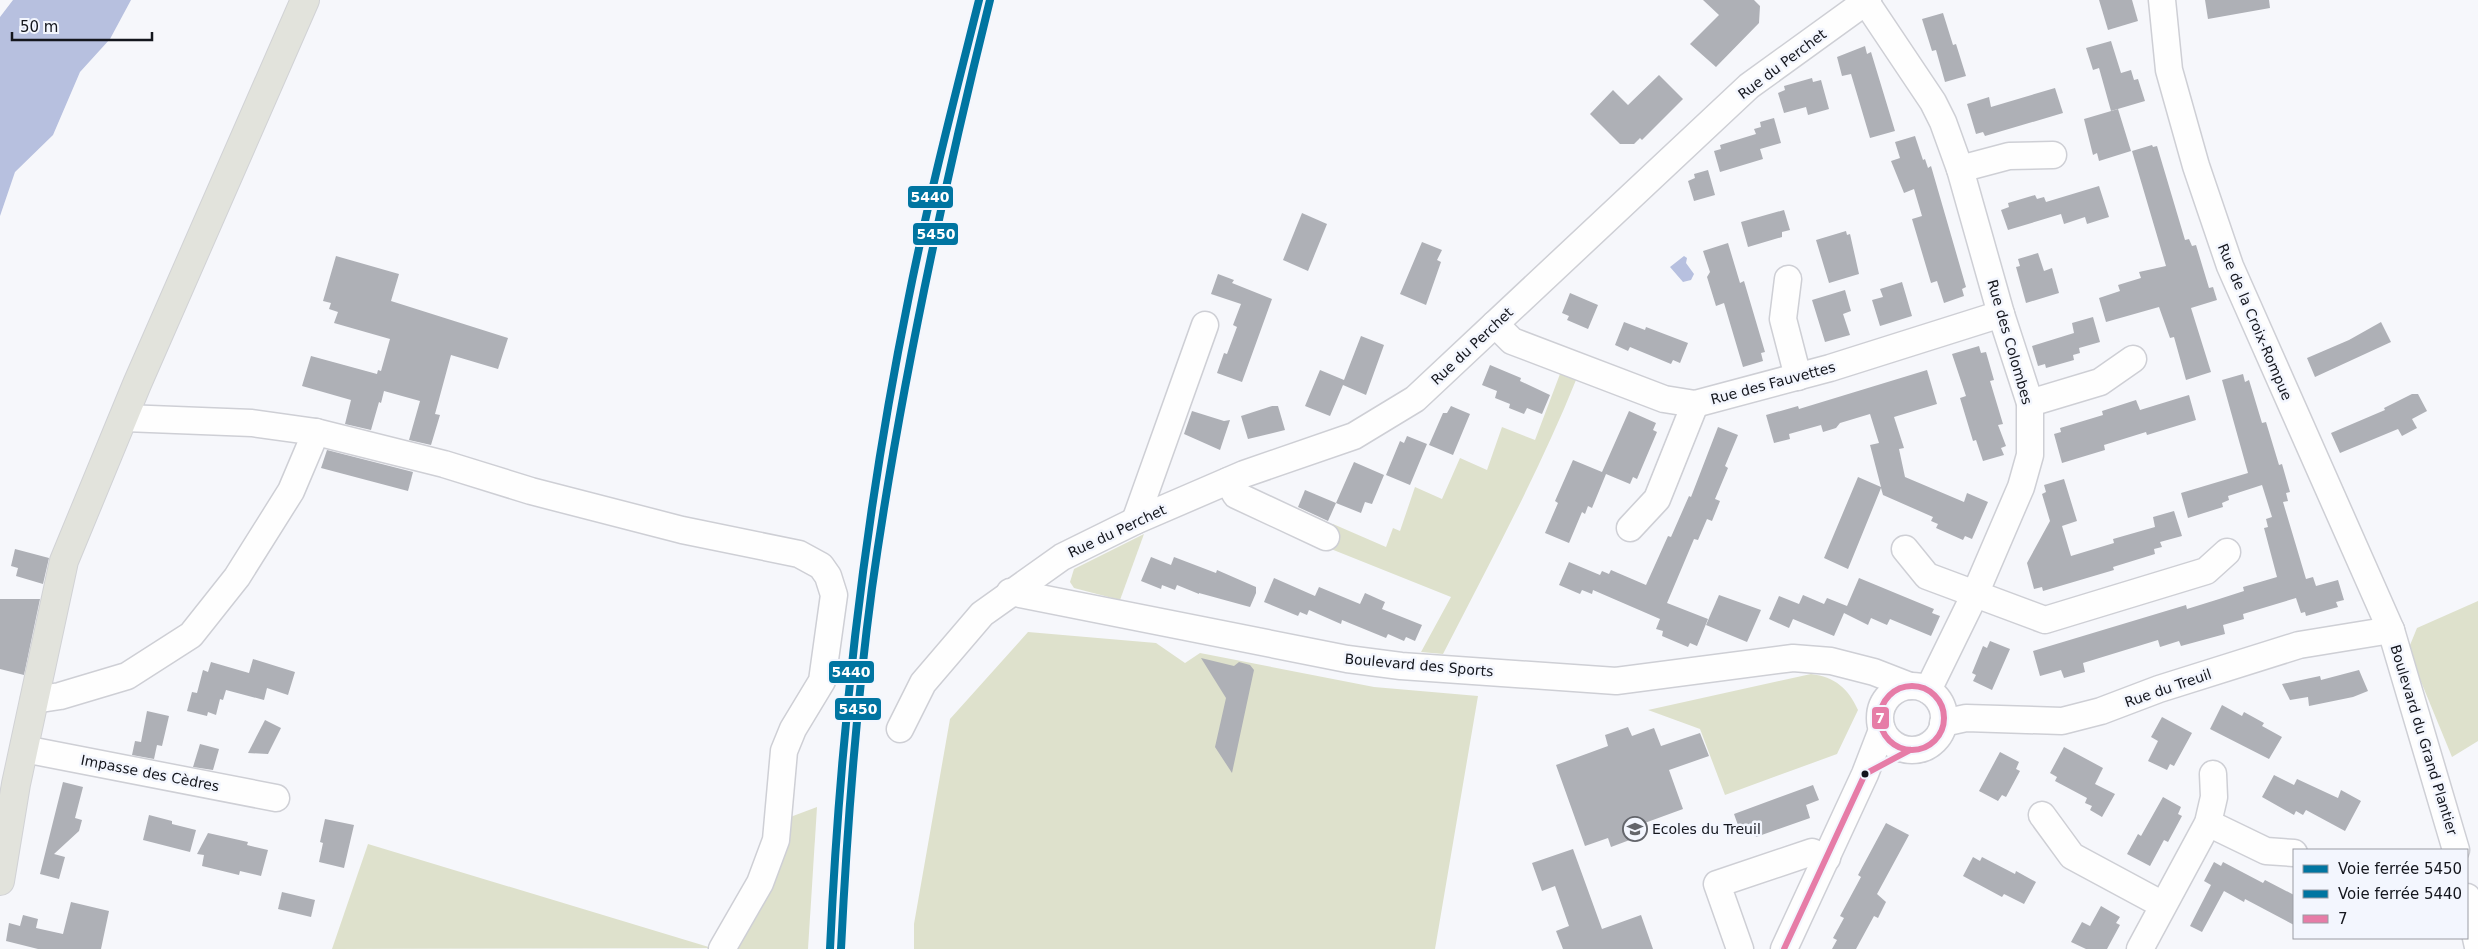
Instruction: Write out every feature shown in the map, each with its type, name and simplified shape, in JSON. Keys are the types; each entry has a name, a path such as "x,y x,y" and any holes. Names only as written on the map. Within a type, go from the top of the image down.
{"main road":[{"path":"0,881 24,749 64,561 137,384 305,0"}],"street":[{"name":"Rue de la Croix-Rompue","path":"2162,0 2169,70 2196,166 2230,266 2391,630"},
{"name":"Rue des Colombes","path":"1867,1 1933,102 1943,122 1960,169 2001,314 2030,403 2032,432 2030,455 2021,487 1974,594 1919,688"},
{"name":"Rue du Perchet","path":"900,730 923,683 982,614 1010,592 1062,557 1135,521 1228,481 1354,436 1387,418 1415,399 1749,86 1867,1"},
{"path":"1960,169 2009,156 2053,155"},
{"path":"1788,279 1783,319 1798,376"},
{"name":"Rue des Fauvettes","path":"1494,324 1512,341 1664,398 1695,404 1798,376 2001,314"},
{"path":"1135,521 1205,325"},
{"path":"2030,403 2100,382 2133,359"},
{"path":"1630,528 1657,499 1695,404"},
{"path":"124,418 252,423 316,432 444,464 531,492 682,530 799,554 821,566 828,576 834,595 822,682 793,729 784,750 776,840 760,883 722,949"},
{"path":"34,700 60,696 127,676 191,635 237,577 291,491 316,432"},
{"path":"1228,481 1236,494 1326,537"},
{"path":"1905,549 1927,576 2045,620 2206,571 2227,552"},
{"name":"Boulevard des Sports","path":"1010,592 1338,657 1401,666 1616,681 1793,658 1831,661 1874,672 1919,688"},
{"name":"Rue du Treuil","path":"1943,723 1966,718 2062,721 2101,711 2159,689 2299,645 2391,630"},
{"name":"Boulevard du Grand Plantier","path":"2391,630 2456,849"},
{"path":"1831,661 1867,686 1890,742 1910,750"},
{"path":"1784,949 1865,774 1892,693 1919,688 1941,704 1943,723 1935,740 1920,749 1910,750 1865,774"},
{"name":"Impasse des Cèdres","path":"24,749 276,798"},
{"path":"2140,949 2208,823 2214,797 2213,774"},
{"path":"2042,814 2072,856 2163,905"},
{"path":"2208,823 2266,850 2293,853"},
{"path":"1740,949 1717,884 1812,852 1827,858"},
{"path":"2468,902 2478,947"}],"green space":[{"path":"1560,374 1576,380 1546,450 1512,518 1443,654 1421,652 1451,597 1321,545 1333,524 1386,547 1393,528 1400,531 1415,487 1442,499 1460,458 1487,470 1502,427 1535,440"},
{"path":"1144,534 1120,600 1074,588 1070,582 1074,569"},
{"path":"2478,601 2478,741 2452,757 2408,650 2417,628"},
{"path":"1028,632 1156,643 1185,663 1200,653 1374,687 1478,696 1435,949 914,949 914,924 950,719"},
{"path":"1811,674 1827,678 1840,685 1850,696 1858,710 1837,754 1725,795 1700,729 1648,710"},
{"path":"817,807 808,949 730,949 785,819"},
{"path":"368,844 712,948 332,949"}],"water":[{"path":"13,0 131,0 110,39 80,72 53,135 15,172 0,216 0,17"},
{"path":"1684,256 1687,258 1686,263 1694,274 1691,280 1683,282 1670,267"}],"building":[{"path":"1703,0 1754,0 1760,6 1759,23 1716,67 1690,44 1719,15"},
{"path":"2099,0 2132,0 2138,21 2108,30"},
{"path":"2205,0 2269,0 2270,8 2208,19"},
{"path":"1943,13 1953,45 1956,44 1966,76 1945,82 1936,50 1932,51 1922,19"},
{"path":"2111,41 2121,73 2131,70 2134,80 2138,79 2145,101 2111,111 2099,68 2093,70 2086,48"},
{"path":"1865,46 1867,54 1871,52 1895,131 1870,138 1851,74 1842,76 1837,57"},
{"path":"1659,75 1683,99 1642,140 1640,138 1634,144 1620,144 1590,114 1613,90 1628,105"},
{"path":"1812,78 1813,82 1821,80 1829,109 1808,115 1806,107 1784,113 1778,93 1785,90 1784,86"},
{"path":"2055,88 2063,113 1985,136 1983,132 1976,134 1967,104 1989,97 1991,107"},
{"path":"2118,109 2131,151 2099,161 2097,153 2093,155 2084,119"},
{"path":"1774,118 1781,143 1760,149 1763,159 1720,172 1714,151 1721,149 1720,145 1756,134 1754,129 1761,127 1760,122"},
{"path":"1915,136 1923,160 1925,159 1928,168 1931,166 1966,287 1962,289 1964,296 1944,303 1937,281 1931,283 1912,219 1922,216 1914,189 1904,193 1891,161 1900,158 1895,142"},
{"path":"2152,145 2153,147 2157,146 2185,240 2189,239 2192,246 2196,245 2209,288 2213,287 2217,300 2191,308 2211,372 2186,380 2174,337 2170,338 2159,307 2106,322 2099,298 2120,291 2118,285 2141,278 2139,272 2166,266 2132,151"},
{"path":"1708,170 1715,195 1694,201 1688,181 1695,178 1694,174"},
{"path":"2099,186 2109,217 2087,224 2085,217 2064,224 2061,214 2008,230 2001,210 2009,207 2008,203 2035,195 2037,199 2044,197 2046,202"},
{"path":"1784,210 1790,230 1782,232 1782,237 1748,247 1741,222"},
{"path":"1302,213 1327,224 1308,271 1283,260"},
{"path":"1846,231 1847,235 1850,234 1859,274 1829,283 1816,240"},
{"path":"1422,242 1442,250 1437,260 1441,262 1426,305 1400,294"},
{"path":"1728,243 1740,283 1744,281 1765,352 1761,353 1763,361 1743,367 1724,303 1716,306 1707,277 1710,272 1703,251"},
{"path":"2038,253 2044,271 2052,268 2059,293 2026,303 2016,267 2020,266 2018,259"},
{"path":"336,256 399,274 391,301 508,338 498,369 451,355 435,414 440,415 431,445 409,440 420,401 384,391 371,430 345,424 351,400 302,386 311,356 377,374 378,370 381,371 390,339 334,323 338,312 329,309 331,303 323,301"},
{"path":"1218,274 1234,280 1232,283 1272,299 1242,382 1217,373 1224,353 1227,354 1237,327 1233,325 1241,304 1211,294"},
{"path":"1902,282 1912,316 1880,326 1872,300 1883,297 1880,289"},
{"path":"1845,290 1851,311 1843,314 1850,335 1825,342 1812,300"},
{"path":"1570,293 1598,305 1588,329 1567,320 1569,316 1562,313"},
{"path":"2093,317 2100,342 2079,348 2080,353 2073,355 2074,360 2046,368 2045,364 2038,366 2032,346 2074,333 2072,323"},
{"path":"1624,322 1645,330 1646,327 1688,343 1680,363 1673,360 1671,364 1630,347 1628,351 1615,345"},
{"path":"2381,322 2391,342 2315,377 2307,358 2349,340"},
{"path":"1361,336 1384,345 1366,395 1343,385 1330,416 1305,406 1320,370 1344,380"},
{"path":"1979,346 1981,353 1986,352 1994,380 1990,381 2003,424 1998,425 2006,446 2001,448 2004,455 1983,461 1976,440 1973,441 1960,398 1966,396 1952,354"},
{"path":"1490,365 1521,378 1520,381 1550,395 1542,414 1527,408 1524,414 1509,408 1510,404 1495,398 1497,391 1482,385"},
{"path":"1927,370 1937,404 1894,417 1904,448 1899,449 1905,477 1964,502 1967,493 1988,502 1972,539 1965,536 1963,540 1936,528 1938,524 1931,521 1933,517 1883,495 1881,488 1848,569 1824,558 1858,477 1881,487 1870,445 1879,443 1870,414 1840,423 1836,428 1823,432 1821,425 1789,434 1790,439 1774,443 1766,415 1798,406 1799,409"},
{"path":"2243,374 2245,382 2249,380 2262,423 2266,422 2279,465 2282,464 2290,492 2286,493 2288,501 2283,502 2306,579 2313,577 2316,586 2338,580 2344,600 2336,602 2338,607 2306,616 2305,612 2301,613 2296,598 2243,614 2244,619 2223,625 2225,634 2181,646 2179,641 2160,647 2158,640 2083,663 2085,672 2064,678 2061,670 2040,676 2033,651 2186,605 2187,609 2244,591 2243,587 2277,577 2264,528 2268,527 2266,519 2272,517 2262,485 2228,496 2229,500 2222,503 2223,507 2188,518 2181,493 2248,473 2222,380"},
{"path":"2412,394 2418,394 2427,411 2412,419 2417,428 2402,436 2398,429 2340,453 2331,433 2385,410 2384,408"},
{"path":"2189,395 2196,420 2147,435 2146,432 2104,445 2105,450 2062,463 2054,434 2061,432 2060,428 2103,415 2102,411 2136,400 2140,410"},
{"path":"1272,406 1278,406 1285,430 1248,439 1241,416"},
{"path":"1451,406 1470,414 1453,455 1429,445 1443,413 1447,413"},
{"path":"1192,411 1224,421 1230,420 1220,450 1184,434"},
{"path":"1629,411 1656,423 1653,430 1657,432 1637,479 1633,477 1630,484 1606,474 1592,508 1588,506 1585,514 1582,512 1569,543 1545,533 1558,503 1555,501 1573,460 1602,472"},
{"path":"1718,427 1738,435 1725,466 1728,468 1715,499 1720,501 1712,521 1707,519 1698,540 1694,539 1667,603 1708,619 1697,646 1690,643 1688,647 1662,636 1663,631 1656,629 1660,619 1593,590 1592,594 1582,590 1580,594 1559,585 1569,562 1600,575 1602,571 1609,574 1611,570 1646,585 1668,536 1671,537 1689,496 1691,497"},
{"path":"1407,436 1427,444 1410,485 1386,475 1400,441 1404,443"},
{"path":"327,450 413,472 408,491 321,468"},
{"path":"1354,462 1384,475 1372,504 1365,502 1361,513 1336,503"},
{"path":"2064,479 2077,521 2062,526 2071,556 2114,543 2113,539 2155,527 2153,517 2174,511 2182,536 2160,542 2162,547 2154,549 2155,554 2113,567 2114,570 2043,591 2042,587 2034,589 2027,563 2050,521 2042,494 2046,492 2044,485"},
{"path":"1305,490 1336,503 1328,521 1298,507"},
{"path":"15,549 49,558 43,584 16,576 18,568 11,566"},
{"path":"1151,557 1171,565 1174,557 1216,573 1217,570 1256,587 1256,593 1250,607 1199,594 1177,585 1175,590 1162,585 1161,589 1141,581"},
{"path":"1274,578 1315,596 1319,587 1360,604 1365,593 1385,602 1382,609 1422,625 1415,641 1406,637 1404,641 1388,634 1386,638 1342,620 1341,624 1309,610 1307,615 1300,612 1298,616 1264,602"},
{"path":"1859,578 1934,609 1932,613 1940,616 1931,636 1890,619 1887,625 1871,618 1868,625 1844,613 1834,636 1793,619 1789,628 1769,619 1779,596 1799,604 1803,595 1824,604 1827,598 1847,606"},
{"path":"1719,595 1761,610 1747,642 1706,625"},
{"path":"0,599 40,599 24,675 0,669"},
{"path":"1990,641 2010,649 1992,690 1973,681 1976,675 1972,673 1983,646 1987,648"},
{"path":"1201,658 1234,666 1239,662 1250,665 1254,670 1232,773 1215,747 1226,698"},
{"path":"253,659 295,672 288,695 267,688 264,700 226,690 223,700 220,699 216,715 208,712 207,716 187,711 192,692 197,693 203,670 208,672 211,662 249,673"},
{"path":"2359,670 2368,691 2353,697 2309,706 2308,697 2290,700 2282,684 2320,676 2321,680"},
{"path":"2222,705 2242,716 2244,712 2264,723 2262,726 2282,737 2269,759 2210,729"},
{"path":"147,711 169,716 162,746 157,745 154,759 132,755 135,741 141,742"},
{"path":"2162,717 2192,733 2174,766 2170,764 2167,770 2148,761 2158,741 2151,737"},
{"path":"265,720 281,728 268,754 248,753"},
{"path":"1628,727 1632,736 1654,728 1661,746 1700,733 1709,756 1669,770 1683,809 1631,828 1635,838 1611,847 1608,838 1585,846 1556,765 1608,746 1605,735"},
{"path":"200,744 219,749 213,770 193,767"},
{"path":"2064,747 2103,768 2095,784 2115,794 2102,817 2090,810 2092,806 2085,803 2087,798 2055,781 2057,777 2050,773"},
{"path":"2000,752 2019,762 2016,769 2020,771 2006,797 2002,795 1998,801 1979,791"},
{"path":"2274,775 2294,785 2297,779 2338,798 2341,790 2361,801 2345,831 2306,810 2303,815 2296,811 2294,815 2262,797"},
{"path":"63,782 83,787 75,818 82,820 79,831 54,854 65,857 59,879 40,874"},
{"path":"1813,785 1819,800 1806,805 1810,818 1756,837 1752,824 1739,828 1734,814"},
{"path":"2163,797 2181,807 2178,814 2182,816 2168,842 2164,840 2150,866 2127,854 2138,834 2141,836"},
{"path":"149,815 172,821 172,824 196,830 190,852 143,840"},
{"path":"325,819 354,825 344,868 319,862 323,843 320,842"},
{"path":"1886,823 1909,835 1877,894 1886,902 1878,918 1874,916 1856,949 1832,949 1837,940 1833,938 1844,918 1840,916 1861,877 1858,875"},
{"path":"208,833 248,842 247,845 268,850 261,876 240,871 239,875 202,866 204,855 197,854"},
{"path":"1573,849 1602,929 1641,915 1653,949 1563,949 1556,931 1569,926 1555,886 1542,891 1532,863"},
{"path":"1973,857 1980,861 1982,857 2015,874 2016,871 2036,882 2024,904 2004,894 2002,897 1963,876"},
{"path":"2214,862 2221,866 2223,862 2263,883 2265,880 2293,894 2293,924 2245,899 2244,902 2224,891 2202,932 2190,926 2211,885 2204,881"},
{"path":"282,892 315,900 311,917 278,909"},
{"path":"71,902 109,911 101,949 38,949 6,941 9,923 20,926 23,915 38,919 36,928 63,934"},
{"path":"2101,906 2120,917 2116,923 2120,925 2107,949 2086,949 2071,942 2082,922 2090,926"}],"rail line":[{"name":"5440","path":"830,949 840,786 848,705 867,542 879,462 924,225 979,0"},
{"name":"5450","path":"841,949 849,813 857,723 866,633 883,514 909,366 939,219 990,0"}],"transit line":[{"name":"7","path":"1912,686 1930,692 1938,700 1944,718 1938,736 1930,744 1912,750 1894,744 1886,736 1880,718 1886,700 1894,692 1912,686"},
{"name":"7","path":"1784,949 1865,774 1910,750"}],"place":[{"name":"Ecoles du Treuil","path":"1635,829"}]}
